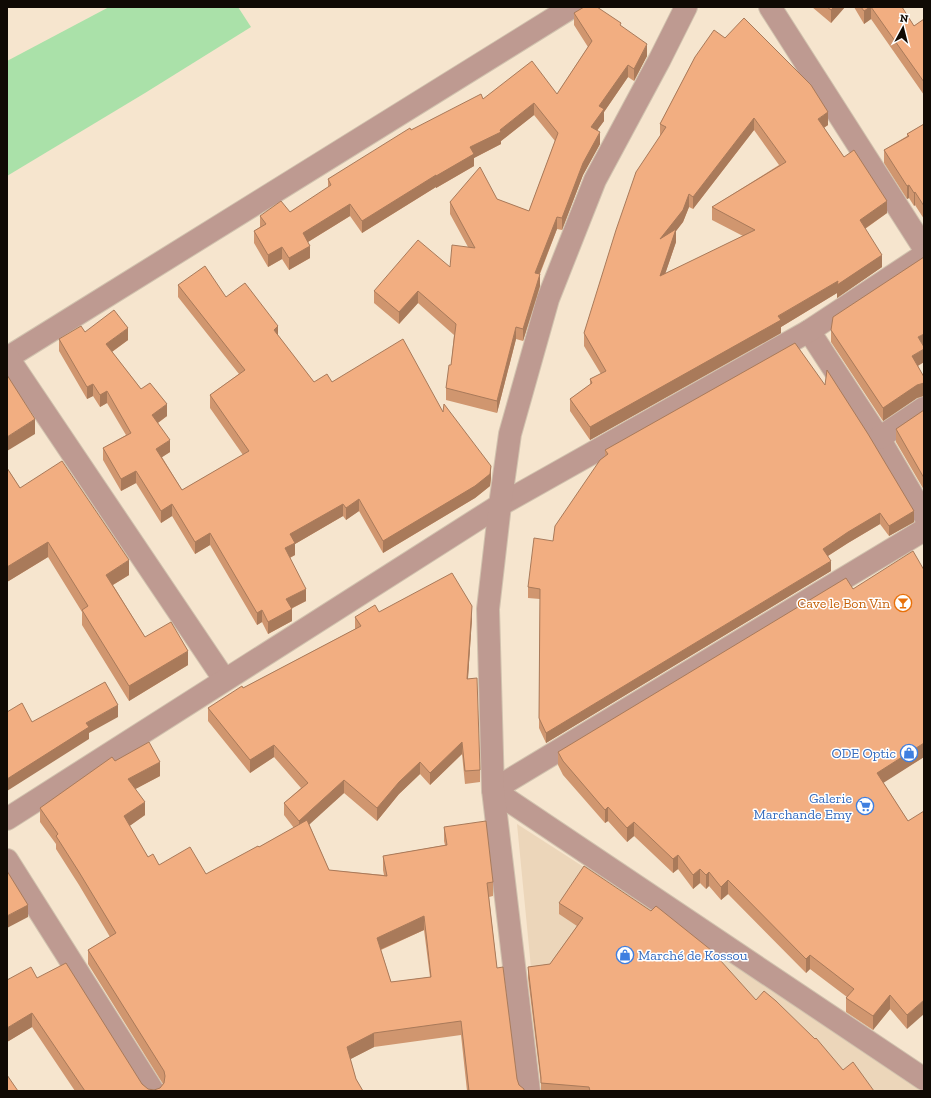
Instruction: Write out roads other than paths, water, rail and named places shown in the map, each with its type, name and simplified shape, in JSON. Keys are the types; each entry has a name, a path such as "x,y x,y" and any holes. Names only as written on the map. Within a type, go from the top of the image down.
{"street":[{"path":"224,679 7,358 572,7"},
{"path":"529,1091 493,790 488,609 510,434 548,299 595,180 686,7"},
{"path":"770,7 924,248"},
{"path":"7,819 224,679 500,505 809,331 924,255"},
{"path":"809,331 879,438 924,515"},
{"path":"879,438 924,408"},
{"path":"493,790 924,530"},
{"path":"493,790 924,1079"},
{"path":"7,860 153,1091"}],"place":[{"name":"Cave le Bon Vin","path":"903,603"},
{"name":"ODE Optic","path":"909,753"},
{"name":"Galerie Marchande Emy","path":"865,806"},
{"name":"Marché de Kossou","path":"625,955"}]}
